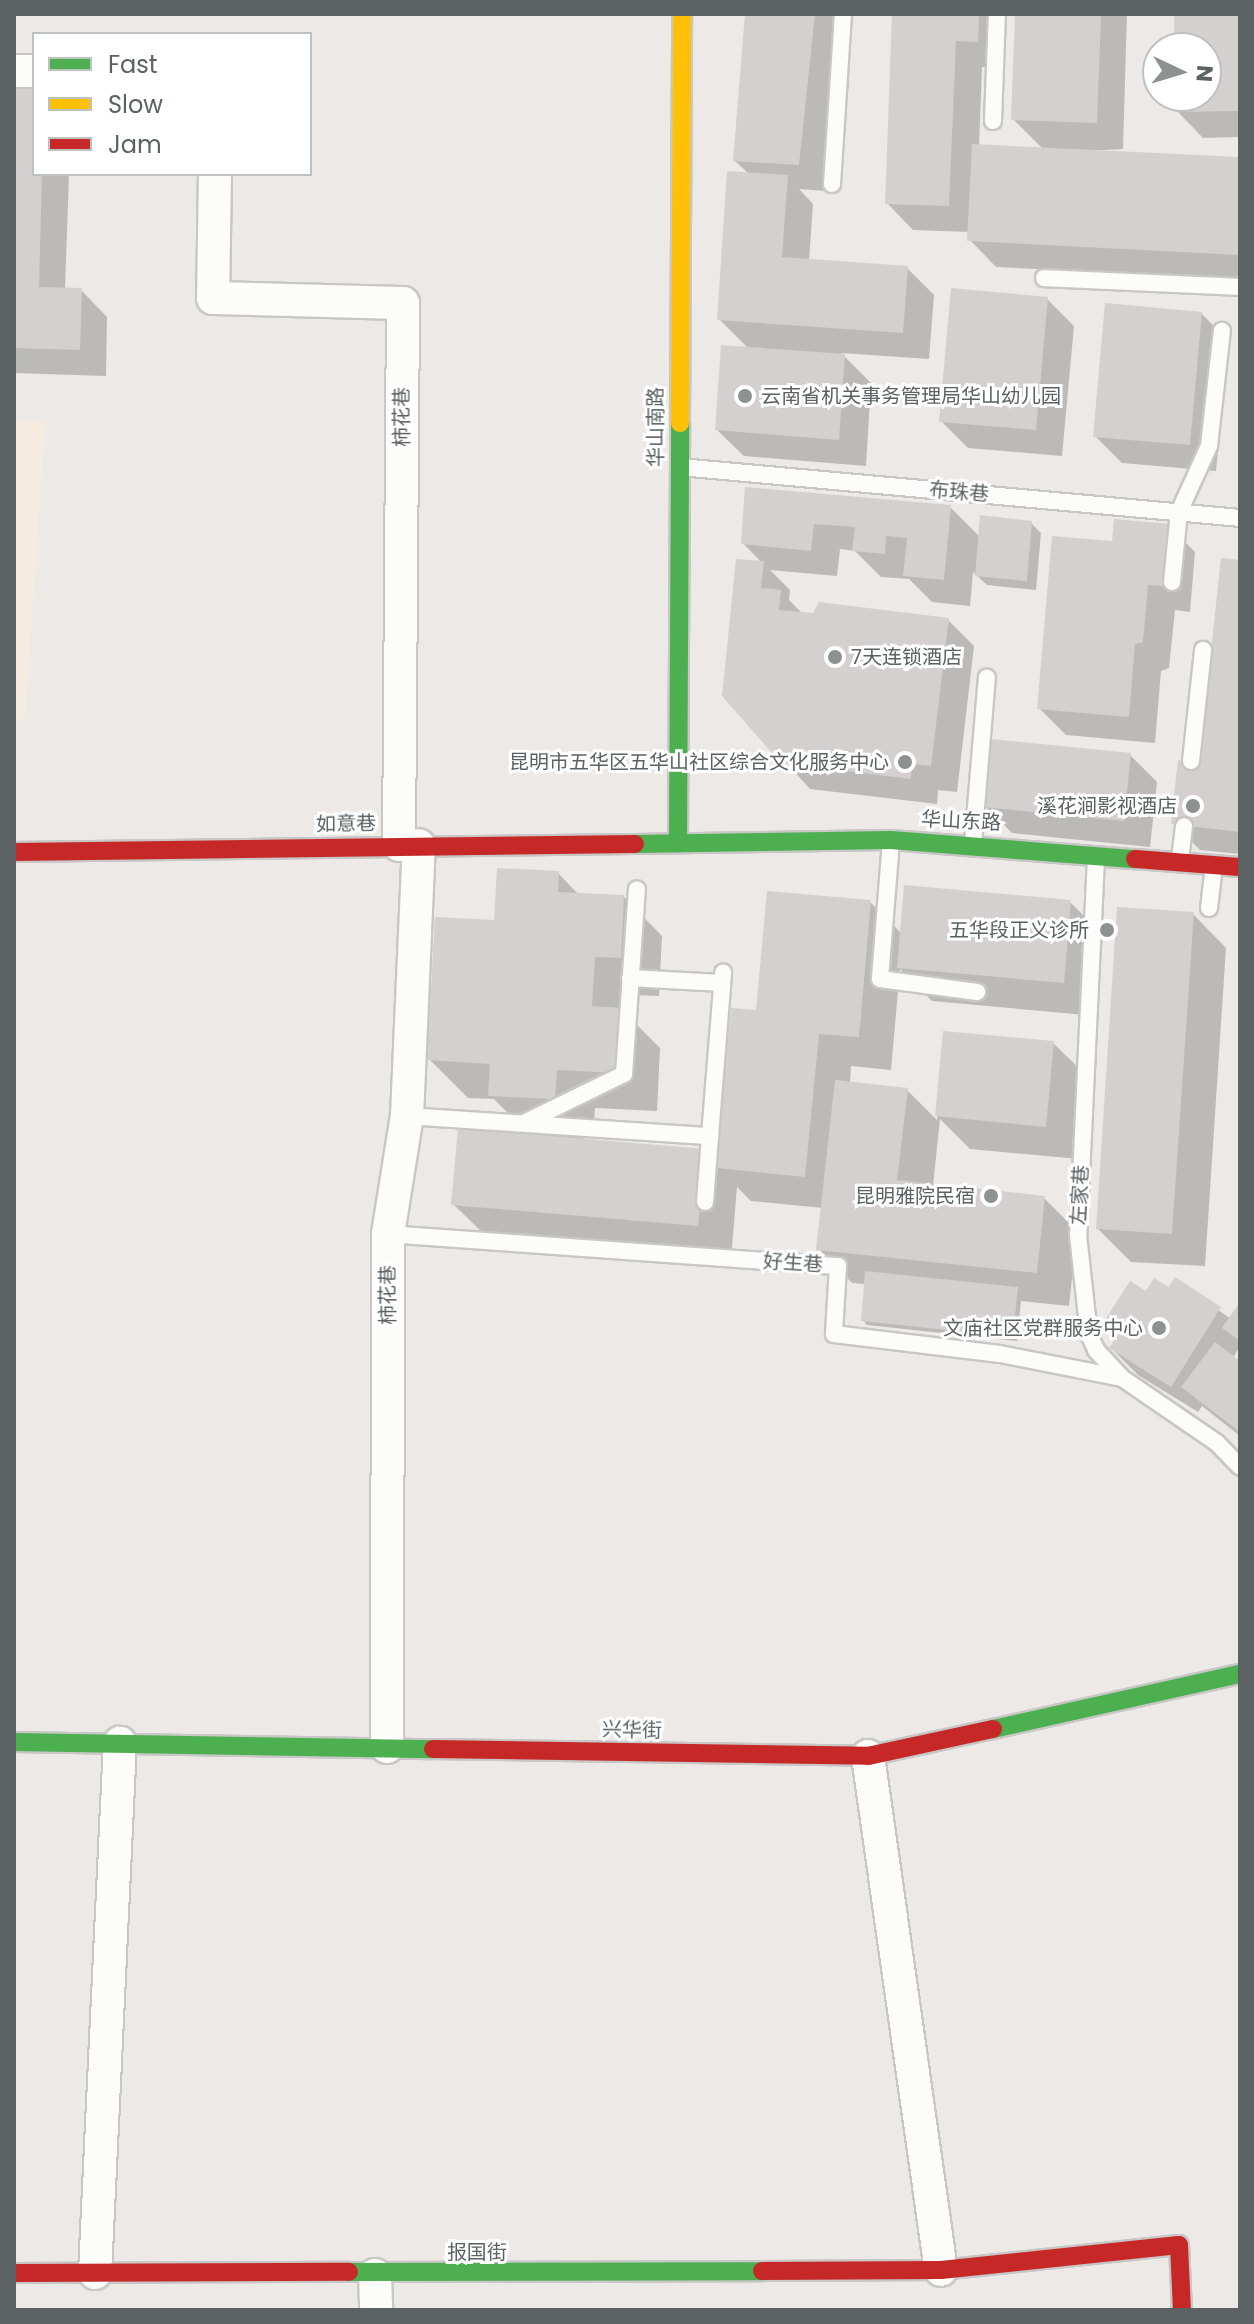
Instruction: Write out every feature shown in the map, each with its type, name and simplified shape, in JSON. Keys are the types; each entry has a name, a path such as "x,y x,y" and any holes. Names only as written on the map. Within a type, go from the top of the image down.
{"street":[{"name":"华山南路","path":"678,840 682,14"},
{"name":"柿花巷","path":"215,176 213,298 403,303 409,845 407,1116 388,1234 387,1747"},
{"name":"如意巷","path":"14,852 678,840"},
{"name":"华山东路","path":"678,840 973,843 1240,867"},
{"name":"兴华街","path":"14,1742 868,1756 1240,1674"},
{"path":"95,2273 120,1743"},
{"path":"868,1756 941,2270"},
{"name":"报国街","path":"14,2273 375,2275 941,2270 1179,2245 1182,2310"},
{"path":"375,2275 376,2310"}],"lane":[{"path":"832,184 843,14"},
{"path":"993,121 997,14"},
{"path":"1044,278 1240,287"},
{"path":"1172,582 1179,512 1209,446 1222,331"},
{"name":"布珠巷","path":"678,466 1240,518"},
{"path":"1191,761 1203,650"},
{"path":"973,843 987,678"},
{"path":"1180,860 1184,826"},
{"path":"891,840 880,979 977,992"},
{"name":"左家巷","path":"1097,852 1078,1235 1089,1334 1096,1350 1122,1378 1217,1443 1240,1467"},
{"path":"1209,908 1214,864"},
{"path":"522,1124 624,1074 637,889"},
{"path":"630,978 723,978 705,1202"},
{"path":"407,1116 710,1136"},
{"name":"好生巷","path":"388,1234 838,1266 834,1334 1000,1354 1122,1378"}],"shaded area":[{"path":"14,421 45,422 25,719 14,719"}],"building":[{"path":"745,14 815,14 799,165 733,161"},
{"path":"892,14 979,14 978,42 956,41 949,206 885,204"},
{"path":"1015,14 1101,14 1097,123 1011,120"},
{"path":"1174,14 1240,14 1240,111 1222,111 1222,32 1174,32"},
{"path":"14,85 32,86 32,176 42,176 39,287 82,288 80,350 14,348"},
{"path":"972,144 1240,157 1240,255 967,241"},
{"path":"727,171 788,175 782,257 908,266 903,333 717,320"},
{"path":"951,288 1048,297 1036,430 939,422"},
{"path":"1105,303 1202,312 1190,445 1093,437"},
{"path":"721,345 845,354 839,440 715,430"},
{"path":"745,487 951,505 944,580 903,576 907,538 886,536 885,554 852,551 855,527 814,524 811,551 741,544"},
{"path":"980,515 1032,521 1027,581 975,576"},
{"path":"1114,519 1170,524 1164,586 1148,585 1143,642 1135,644 1129,717 1037,709 1052,536 1112,541"},
{"path":"1221,558 1240,560 1240,832 1171,824 1178,760 1199,762"},
{"name":"7天连锁酒店","path":"736,559 764,561 761,588 781,590 779,610 813,613 819,602 949,618 931,766 912,764 911,779 781,763 722,696"},
{"path":"990,739 1131,753 1124,821 983,807"},
{"path":"497,868 559,871 558,892 624,895 621,958 595,957 592,1006 622,1008 619,1073 557,1070 555,1099 488,1096 490,1064 427,1060 435,917 494,920"},
{"path":"904,885 1071,900 1064,983 897,968"},
{"path":"767,891 871,900 859,1037 819,1034 805,1177 716,1168 731,1008 756,1010"},
{"path":"1117,907 1194,912 1172,1234 1096,1229"},
{"path":"943,1031 1054,1041 1046,1127 935,1116"},
{"path":"835,1080 908,1088 897,1180 1045,1196 1037,1273 816,1250"},
{"path":"458,1128 705,1149 698,1226 451,1205"},
{"path":"865,1271 1018,1287 1013,1337 861,1321"},
{"name":"文庙社区党群服务中心","path":"1175,1277 1221,1307 1171,1387 1109,1348 1119,1333 1103,1323 1130,1281 1146,1291 1154,1278 1169,1287"},
{"path":"1240,1302 1240,1341 1222,1328"},
{"path":"1215,1342 1240,1361 1240,1432 1181,1387"}],"traffic: fast":[{"path":"678,840 680,423"},
{"path":"635,844 891,840 1135,859"},
{"path":"993,1729 1240,1674"},
{"path":"14,1742 433,1749"},
{"path":"349,2272 762,2271"}],"traffic: slow":[{"path":"680,423 682,14"}],"traffic: jam":[{"path":"14,852 635,844"},
{"path":"1135,859 1240,867"},
{"path":"433,1749 868,1756 993,1729"},
{"path":"762,2271 941,2270 1179,2245 1182,2310"},
{"path":"14,2273 349,2272"}],"place":[{"name":"云南省机关事务管理局华山幼儿园","path":"745,396"},
{"name":"7天连锁酒店","path":"835,657"},
{"name":"昆明市五华区五华山社区综合文化服务中心","path":"905,762"},
{"name":"溪花涧影视酒店","path":"1193,806"},
{"name":"五华段正义诊所","path":"1107,930"},
{"name":"昆明雅院民宿","path":"991,1196"},
{"name":"文庙社区党群服务中心","path":"1159,1328"}]}
